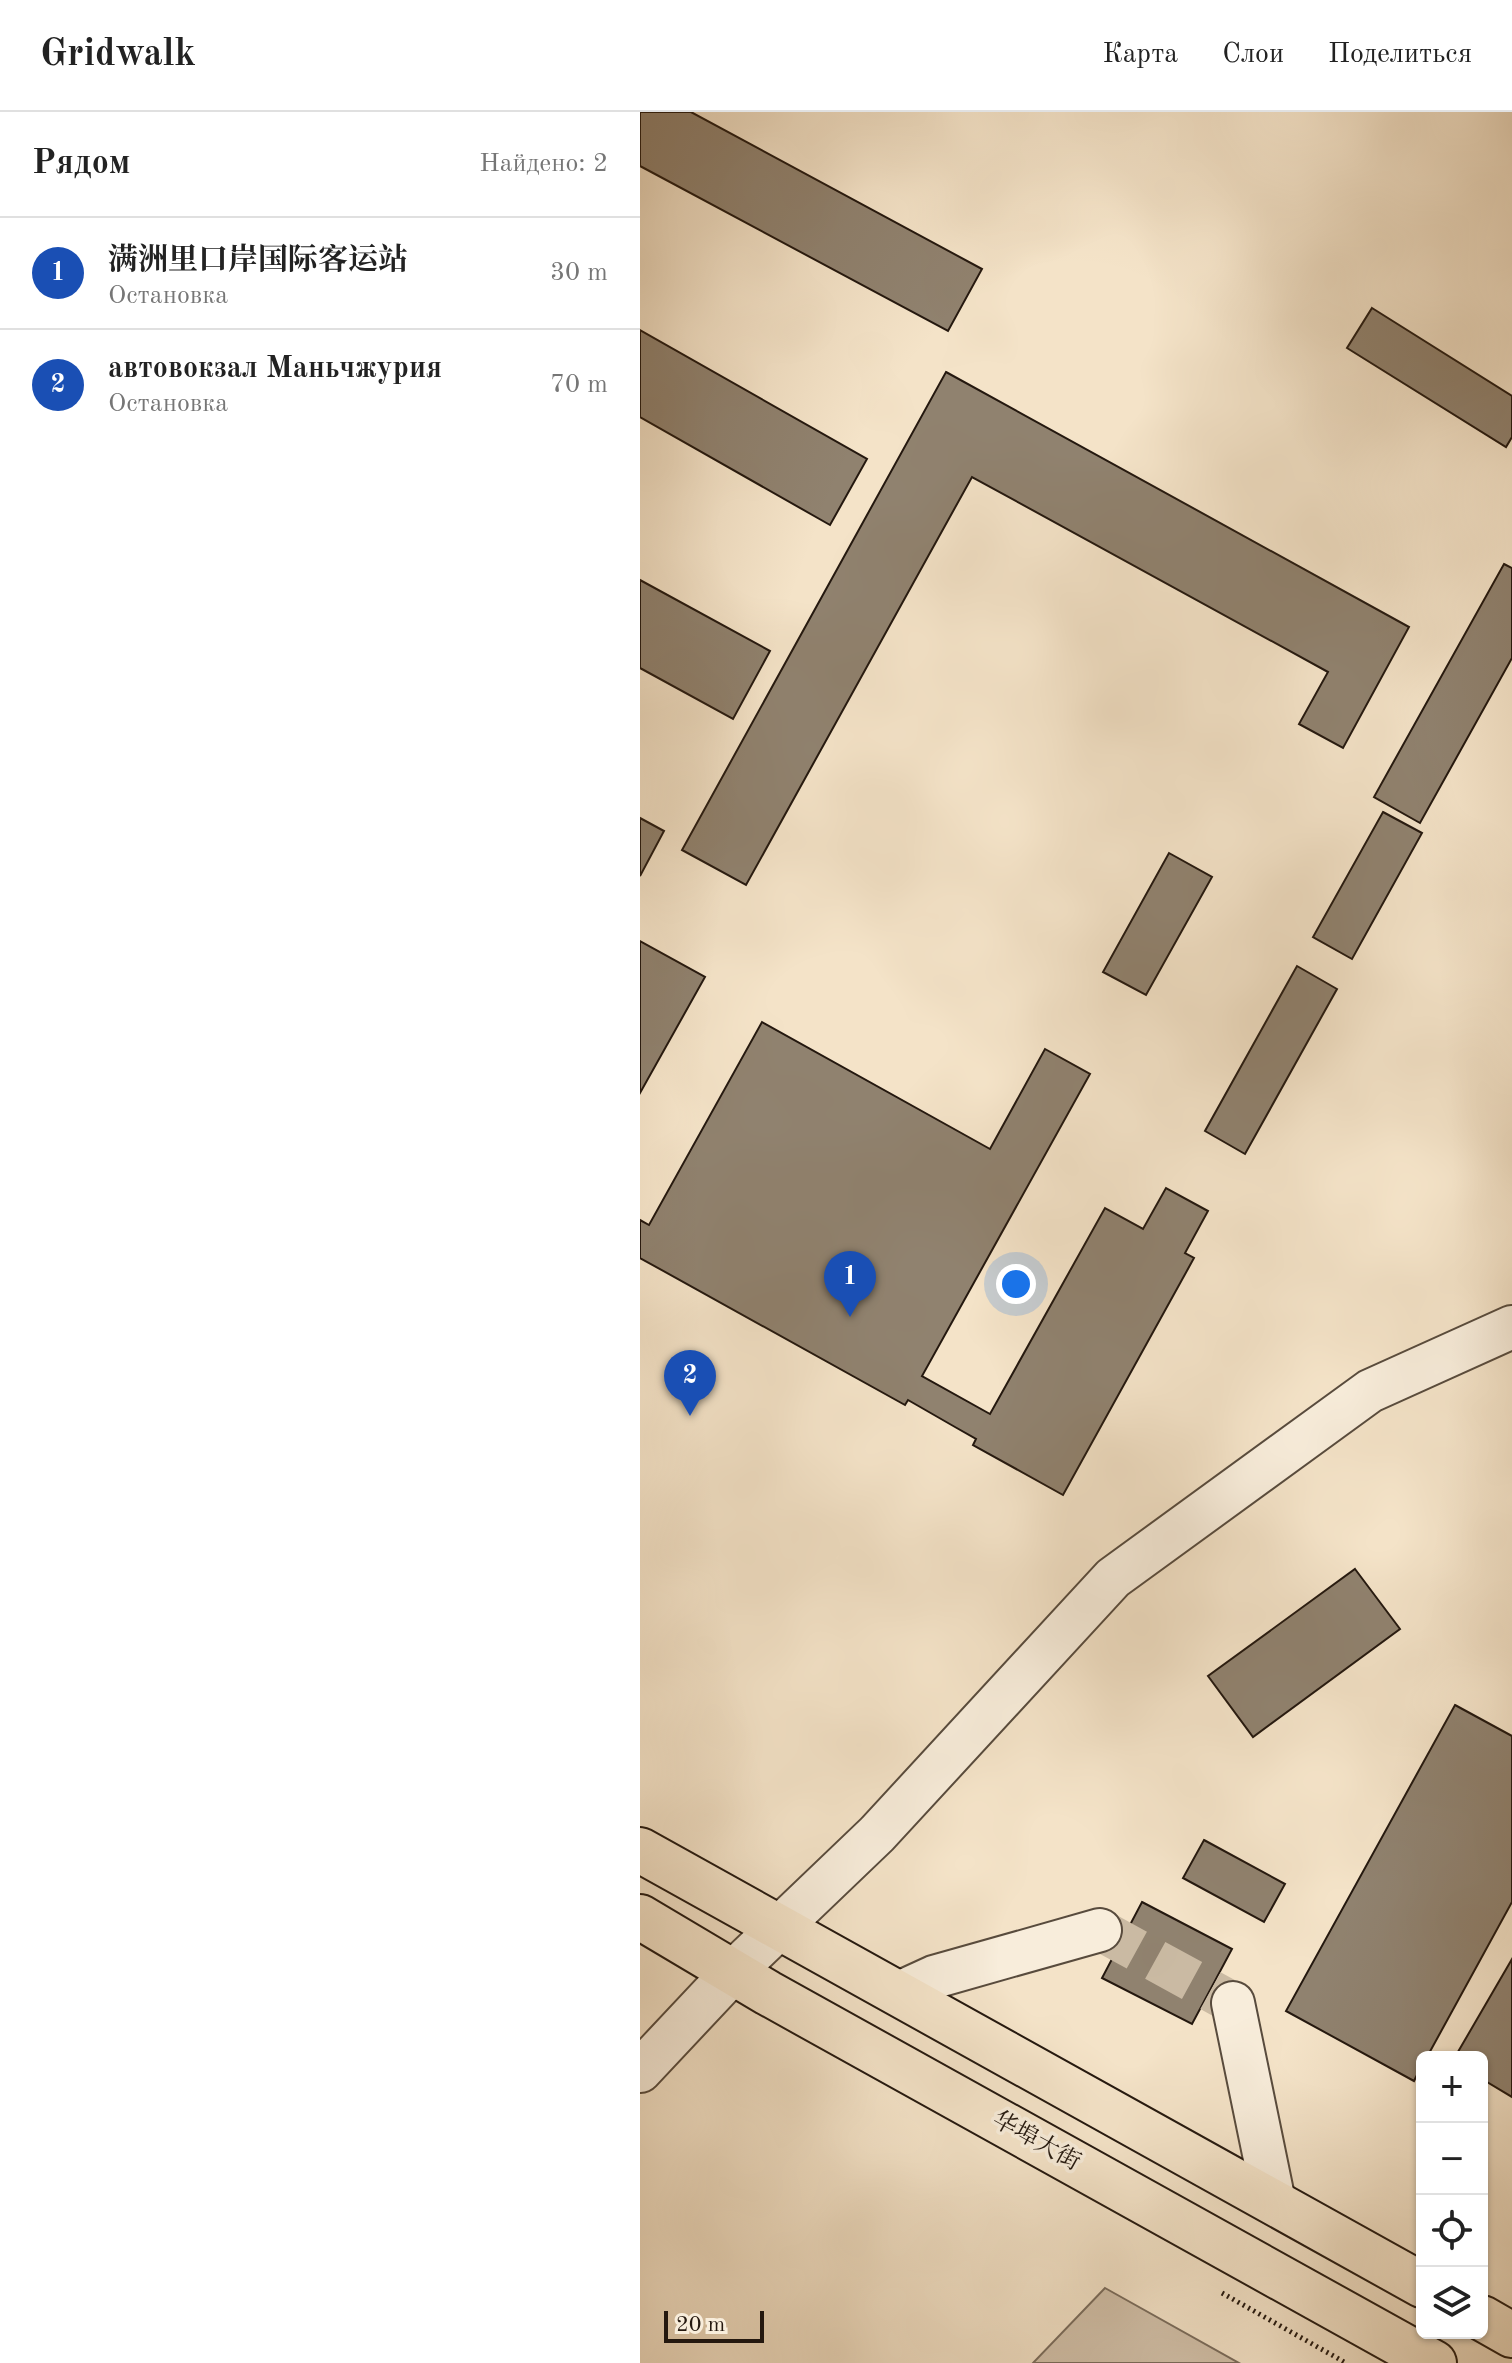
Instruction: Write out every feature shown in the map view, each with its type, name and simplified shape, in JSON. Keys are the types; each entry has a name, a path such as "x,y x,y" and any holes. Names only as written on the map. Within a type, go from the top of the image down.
{"highway":[{"path":"640,1850 1416,2282"},
{"name":"华埠大街","path":"640,1917 733,1972 1434,2363"},
{"path":"1488,2321 1512,2335"}],"street":[{"path":"640,2071 733,1972 877,1834 1113,1578 1370,1391 1512,1327"},
{"path":"899,1993 934,1977 1100,1930"},
{"path":"1233,2003 1274,2202"}],"shaded area":[{"path":"1105,2288 1239,2363 1033,2363"}],"building":[{"path":"640,112 691,112 982,269 948,331 640,166"},
{"path":"1372,308 1512,396 1512,437 1506,447 1347,348"},
{"path":"640,330 867,459 830,525 640,417"},
{"path":"946,372 1409,627 1343,748 1299,724 1328,672 972,477 746,885 682,850"},
{"path":"1504,564 1512,568 1512,658 1420,823 1374,797"},
{"path":"640,580 770,651 733,719 640,668"},
{"path":"1383,812 1422,833 1352,959 1313,937"},
{"path":"640,818 664,831 640,876"},
{"path":"1169,853 1212,877 1146,995 1103,972"},
{"path":"640,941 705,977 640,1093"},
{"path":"1297,966 1337,989 1245,1154 1205,1131"},
{"path":"762,1022 990,1149 1045,1049 1090,1074 922,1376 990,1414 1105,1208 1143,1229 1166,1188 1208,1211 1185,1253 1194,1258 1063,1495 973,1445 976,1439 908,1400 905,1405 640,1258 640,1220 649,1225"},
{"path":"1355,1569 1400,1629 1253,1737 1208,1676"},
{"path":"1455,1705 1512,1736 1512,1902 1430,2051 1416,2051 1414,2081 1286,2011"},
{"path":"1204,1840 1285,1884 1264,1922 1183,1878"},
{"path":"1142,1902 1232,1949 1192,2024 1102,1978"},
{"path":"1512,1959 1512,2097 1488,2083 1488,2051 1458,2051"}],"tunnel":[{"path":"1100,1930 1233,2003"}],"place":[{"name":"满洲里口岸国际客运站","path":"850,1317"},
{"name":"автовокзал Маньчжурия","path":"690,1416"}]}
